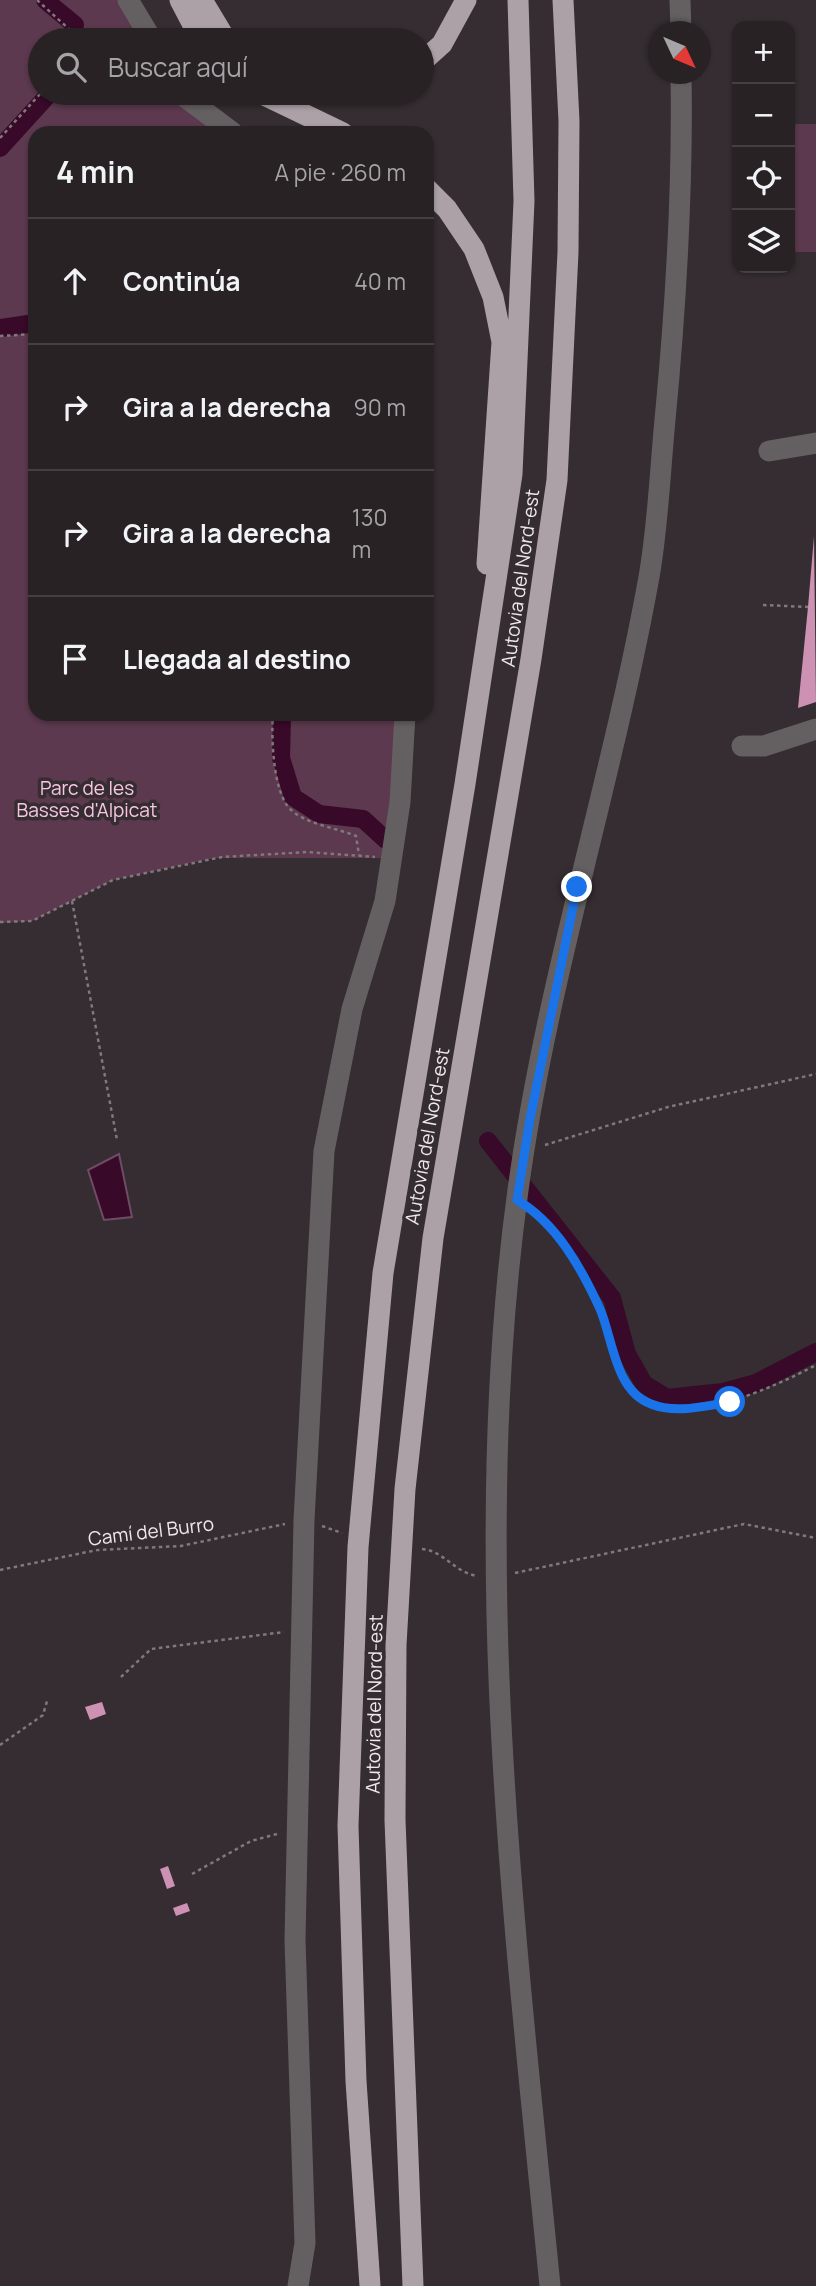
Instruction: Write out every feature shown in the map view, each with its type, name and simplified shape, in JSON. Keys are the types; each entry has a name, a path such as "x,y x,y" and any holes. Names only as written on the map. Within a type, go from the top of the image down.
{"highway":[{"path":"180,0 195,28"},
{"path":"202,0 219,28"},
{"path":"434,51 442,44 466,0"},
{"name":"Autovia del Nord-est","path":"370,2286 356,2081 348,1826 358,1547 383,1272 465,784 512,474 524,201 518,0"},
{"name":"Autovia del Nord-est","path":"413,2286 395,1820 396,1645 405,1489 433,1238 531,659 557,480 568,226 569,121 563,0"},
{"path":"285,105 328,126"},
{"path":"434,196 447,209 474,249 493,297 502,342 488,554 465,784"}],"street":[{"path":"128,0 145,28"},
{"path":"680,0 681,21"},
{"path":"550,2286 510,1890 496,1574 496,1433 517,1196 524,1148 577,887 650,574 677,292 681,84"},
{"path":"196,105 224,126"},
{"path":"769,451 816,443"},
{"path":"298,2286 306,2243 295,1940 304,1520 324,1151 352,1009 386,901 400,802 405,721"},
{"path":"742,746 764,746 816,729"}],"path":[{"path":"37,0 68,28"},
{"path":"0,138 30,105"},
{"path":"0,336 28,334"},
{"path":"763,605 808,607"},
{"path":"272,721 271,740 280,786 290,809 308,820 356,836 360,856"},
{"path":"0,922 32,921 113,880 222,857 308,852 392,858"},
{"path":"72,901 117,1140"},
{"path":"524,1148 550,1144 668,1107 816,1074"},
{"path":"517,1196 548,1224 567,1249 600,1309 617,1363 633,1392 648,1403 668,1409 730,1402 773,1388 816,1365"},
{"name":"Camí del Burro","path":"0,1570 97,1550 181,1546 304,1520"},
{"path":"419,1549 436,1550 462,1572 486,1576 518,1573 744,1524 816,1538"},
{"path":"121,1677 151,1649 258,1634 302,1631"},
{"path":"0,1745 43,1715 47,1701"},
{"path":"192,1874 251,1841 278,1834 297,1840"}],"green space":[{"name":"Parc de les Basses d'Alpicat","path":"0,0 123,0 140,28 28,28 28,105 196,105 225,126 28,126 28,721 400,721 392,858 214,858 113,880 32,921 0,923"},
{"path":"795,124 816,124 816,252 795,252"}],"shaded area":[{"path":"119,1154 132,1217 104,1220 88,1170"}],"building":[{"path":"814,536 816,702 798,708 808,607"},
{"path":"102,1702 106,1714 90,1720 85,1707"},
{"path":"168,1866 175,1886 167,1889 160,1869"},
{"path":"187,1903 190,1911 176,1916 173,1908"}],"waterway":[{"path":"45,0 75,25"},
{"path":"0,148 39,105"},
{"path":"0,328 28,324"},
{"path":"282,721 281,758 293,797 319,814 363,819 386,840"},
{"path":"488,1141 612,1298 627,1354 644,1384 667,1398 723,1392 756,1383 816,1352"}],"route":[{"path":"577,887 524,1150 517,1200 548,1224 567,1249 600,1309 617,1363 633,1392 648,1403 668,1409 730,1402"}]}
